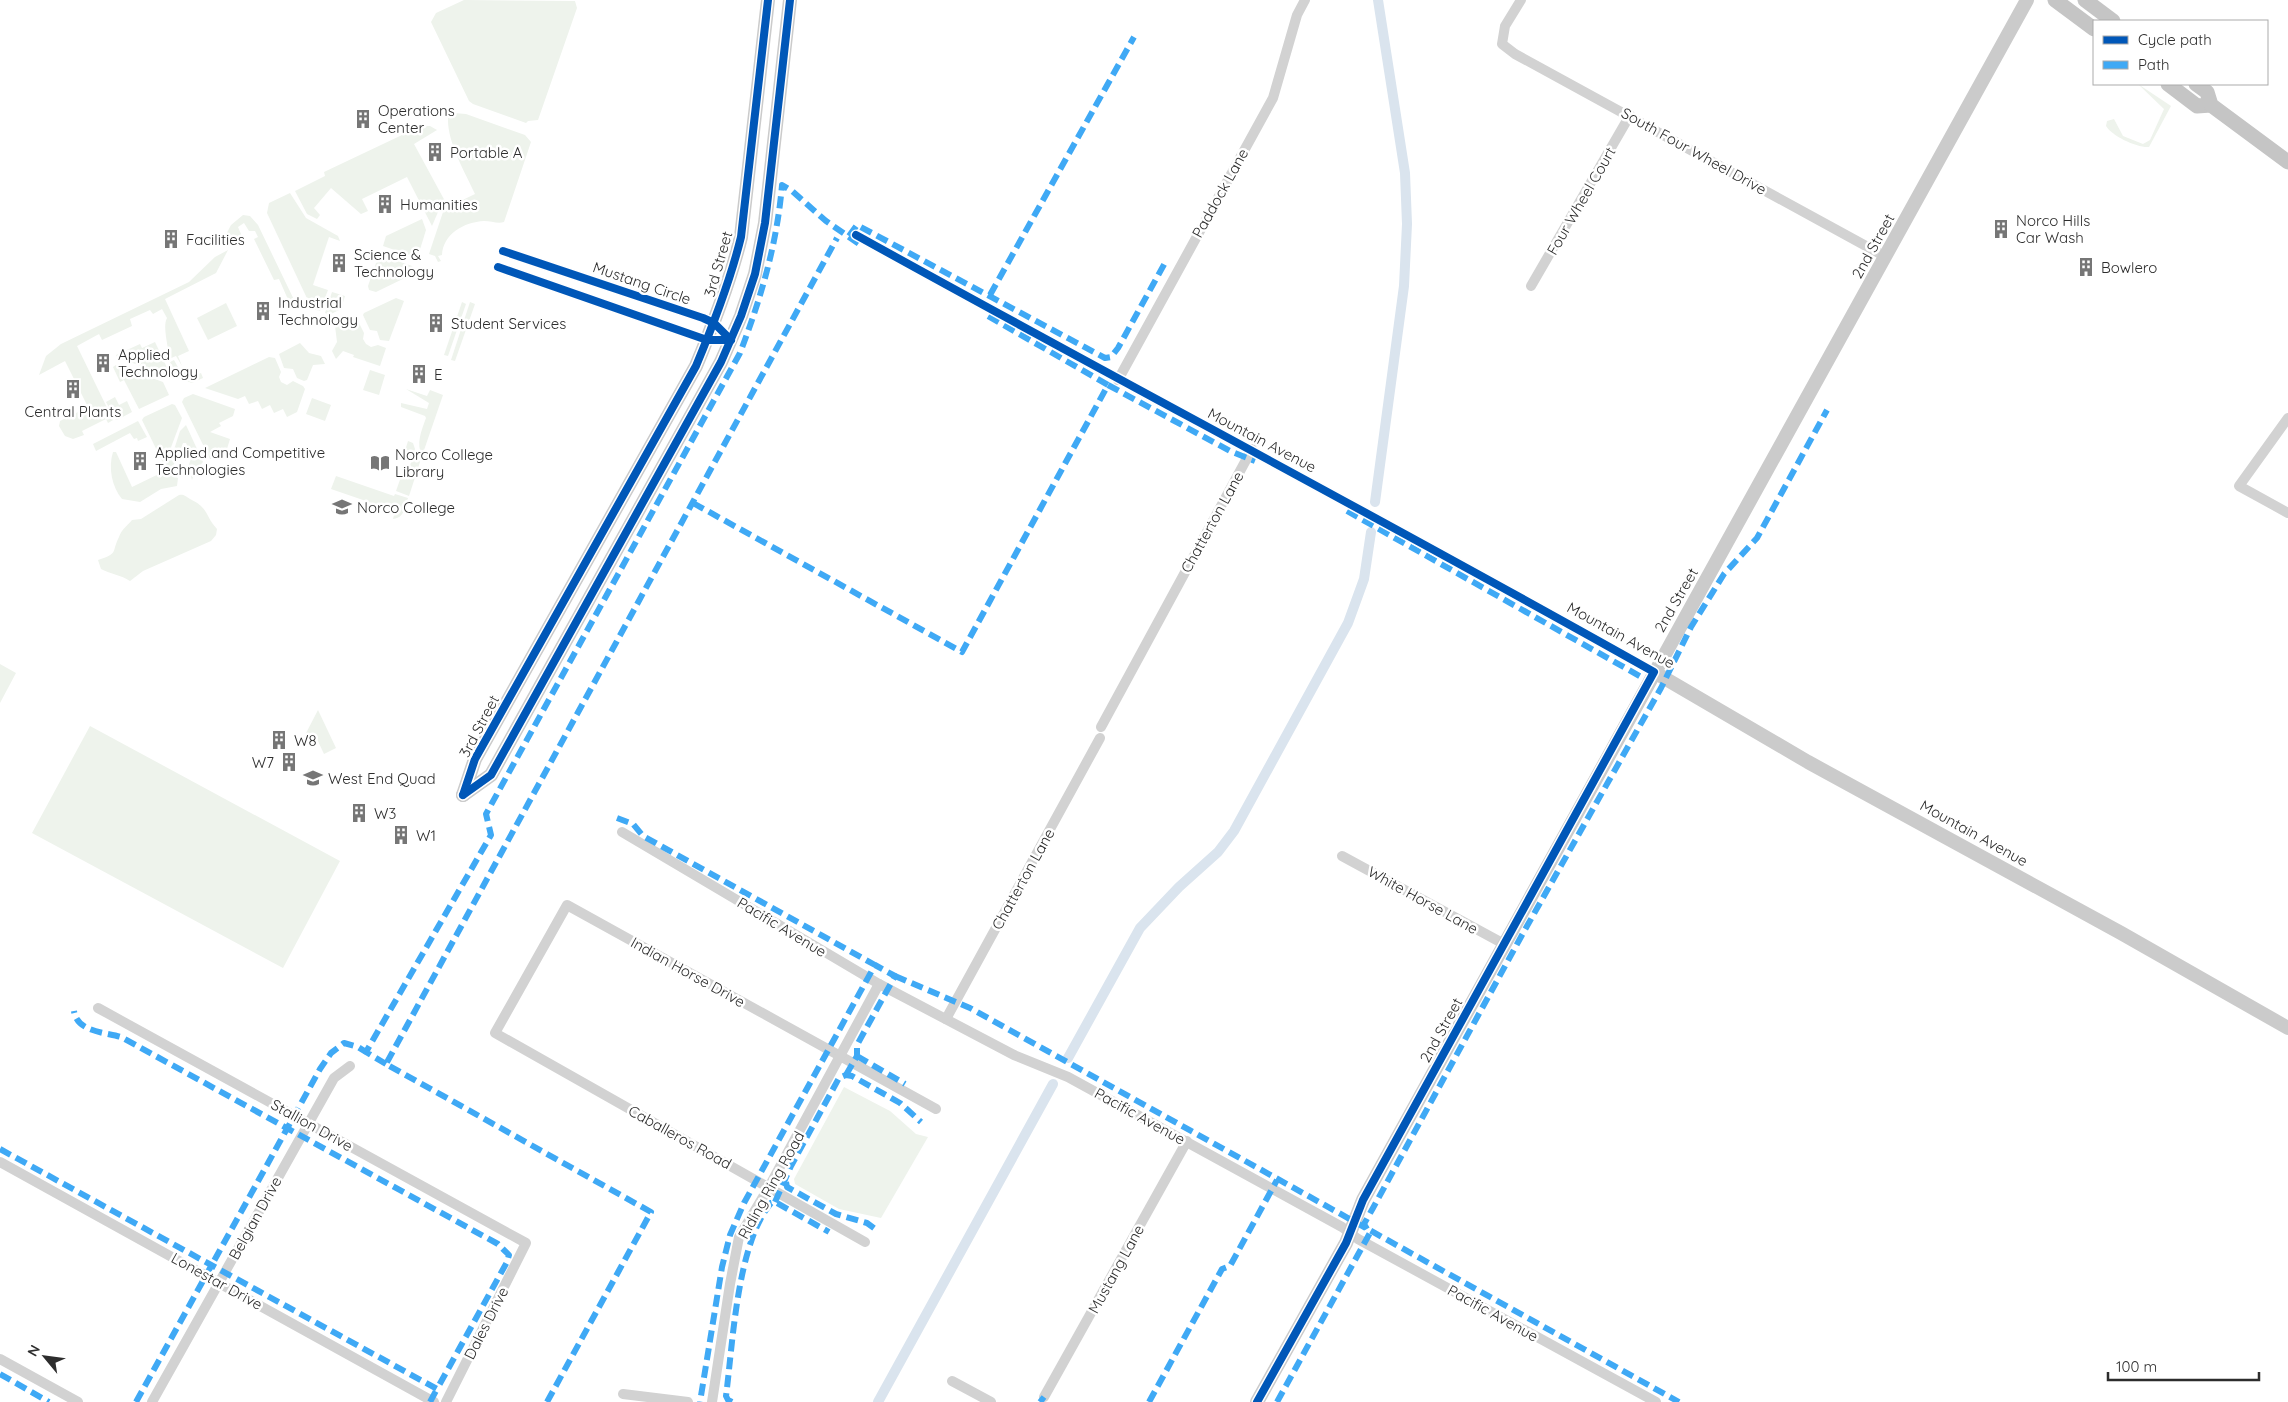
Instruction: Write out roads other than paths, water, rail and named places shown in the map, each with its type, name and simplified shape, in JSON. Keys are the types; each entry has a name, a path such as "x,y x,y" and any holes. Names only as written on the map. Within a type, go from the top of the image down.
{"main road":[{"path":"2055,0 2093,28"},
{"path":"2085,0 2112,20"},
{"path":"2169,85 2197,106 2211,105"},
{"path":"2197,85 2207,92 2211,105 2288,162"}],"street":[{"name":"3rd Street","path":"768,0 741,237 733,272 714,323 696,366 475,759 464,795 491,775 716,371 731,340 755,274 765,223 790,0"},
{"name":"Paddock Lane","path":"1118,380 1273,98 1296,15 1305,0"},
{"name":"South Four Wheel Drive","path":"1521,0 1505,26 1502,44 1515,54 1630,115 1886,257"},
{"name":"2nd Street","path":"1257,1402 1350,1233 1363,1200 2028,0"},
{"path":"762,53 784,58"},
{"name":"Four Wheel Court","path":"1531,286 1630,115"},
{"name":"Mountain Avenue","path":"856,235 1118,380 1252,449 1654,672 1808,762 2121,932 2288,1028"},
{"name":"Mustang Circle","path":"503,251 714,323 731,340"},
{"path":"498,267 707,340 731,340"},
{"path":"2288,418 2239,486 2288,513"},
{"name":"Chatterton Lane","path":"1101,727 1252,449"},
{"name":"Chatterton Lane","path":"946,1019 1100,738"},
{"name":"Pacific Avenue","path":"622,832 879,984 1014,1055 1068,1077 1656,1402"},
{"name":"White Horse Lane","path":"1342,856 1504,944"},
{"name":"Indian Horse Drive","path":"496,1032 567,905 936,1109"},
{"name":"Riding Ring Road","path":"712,1402 739,1237 770,1187 879,984"},
{"name":"Stallion Drive","path":"98,1008 526,1243"},
{"name":"Caballeros Road","path":"496,1032 865,1242"},
{"name":"Belgian Drive","path":"152,1402 334,1078 350,1066"},
{"name":"Mustang Lane","path":"1044,1397 1187,1142"},
{"name":"Lonestar Drive","path":"0,1162 434,1402"},
{"name":"Dales Drive","path":"446,1402 526,1243"},
{"path":"0,1359 78,1402"},
{"path":"952,1381 991,1402"},
{"path":"623,1394 688,1402"}],"waterway":[{"path":"1375,502 1404,286 1407,224 1405,173 1378,0"},
{"path":"1068,1058 1140,928 1179,887 1218,852 1234,831 1348,623 1364,579 1371,532"},
{"path":"878,1402 1053,1084"}],"place":[{"name":"Operations Center","path":"363,119"},
{"name":"Portable A","path":"435,152"},
{"name":"Humanities","path":"385,204"},
{"name":"Norco Hills Car Wash","path":"2001,229"},
{"name":"Facilities","path":"171,239"},
{"name":"Science & Technology","path":"339,263"},
{"name":"Bowlero","path":"2086,267"},
{"name":"Industrial Technology","path":"263,311"},
{"name":"Student Services","path":"436,323"},
{"name":"Applied Technology","path":"103,363"},
{"name":"E","path":"419,374"},
{"name":"Central Plants","path":"73,389"},
{"name":"Applied and Competitive Technologies","path":"140,461"},
{"name":"Norco College Library","path":"380,463"},
{"name":"Norco College","path":"342,507"},
{"name":"W8","path":"279,740"},
{"name":"W7","path":"289,762"},
{"name":"West End Quad","path":"313,778"},
{"name":"W3","path":"359,813"},
{"name":"W1","path":"401,835"}]}
